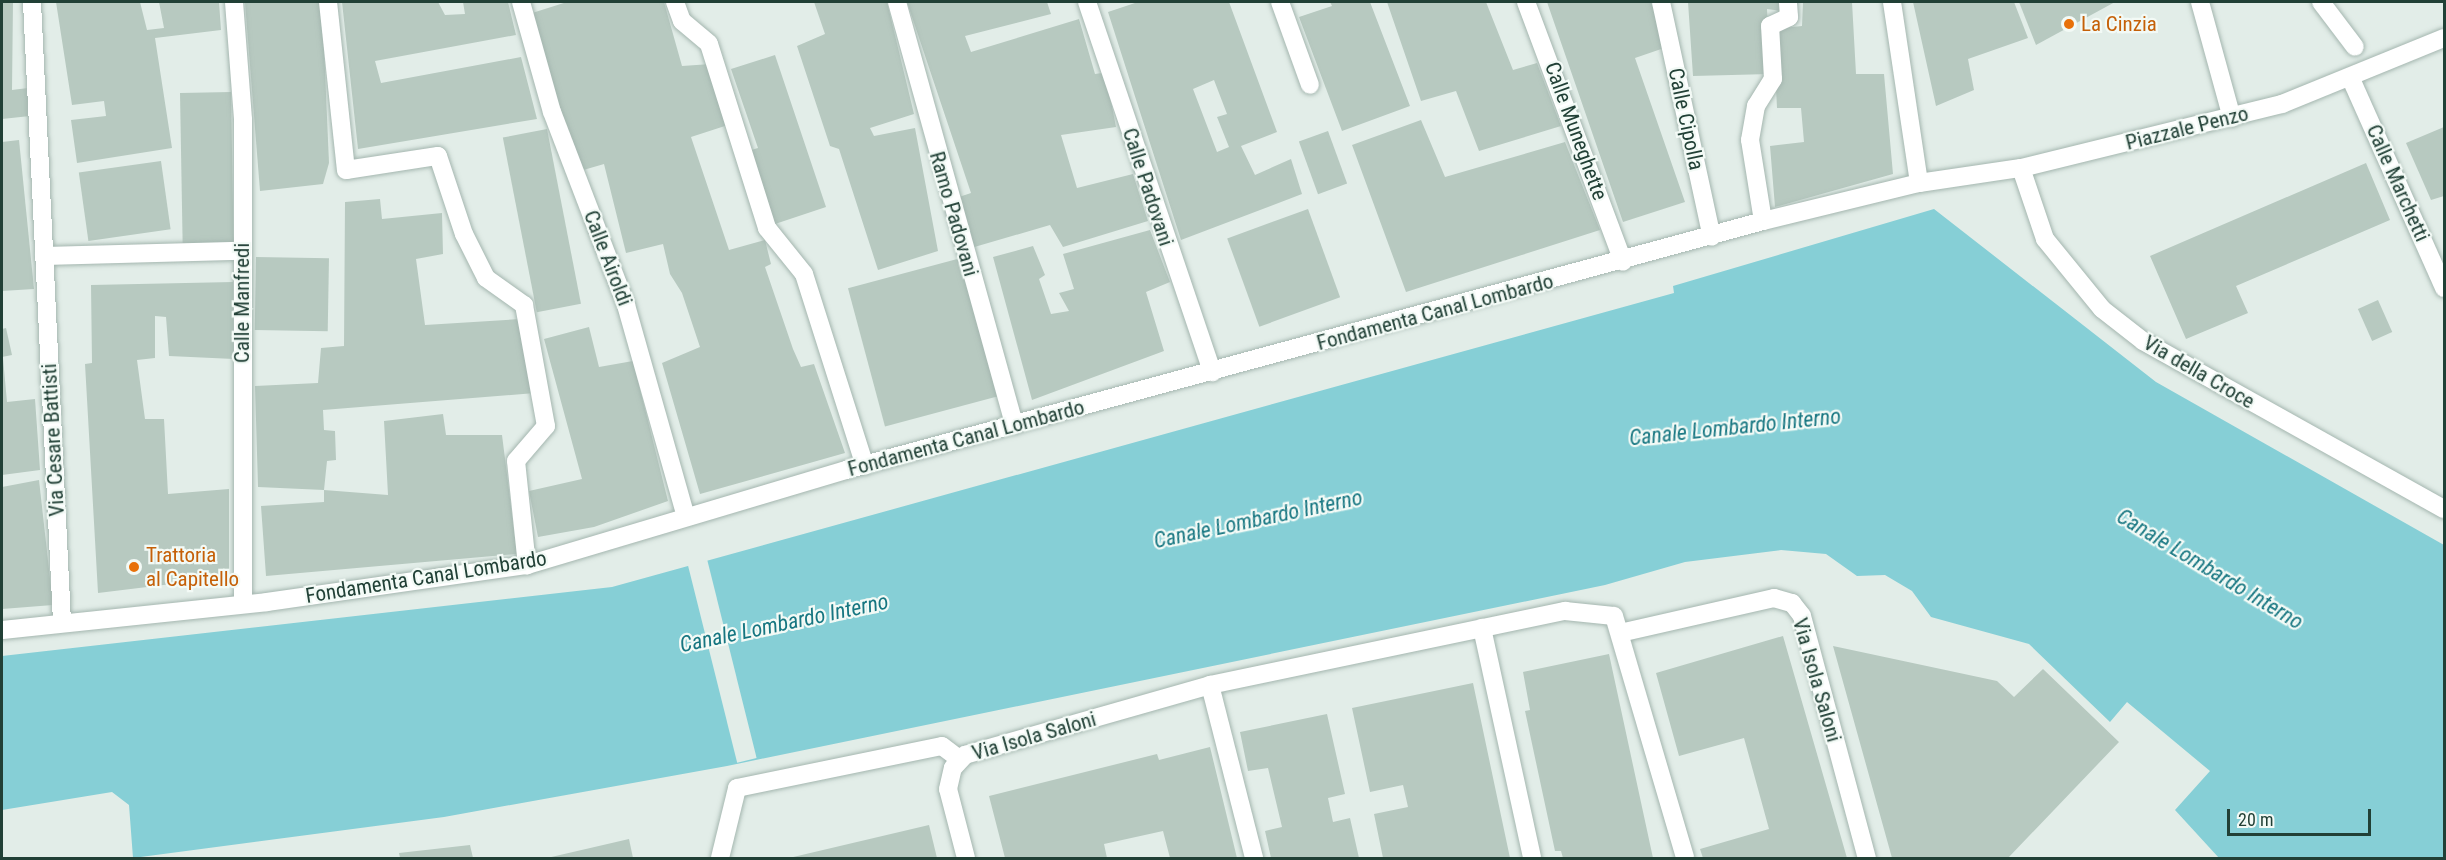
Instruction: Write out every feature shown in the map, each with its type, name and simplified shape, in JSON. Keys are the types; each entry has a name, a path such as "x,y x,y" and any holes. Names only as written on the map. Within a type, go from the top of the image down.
{"street":[{"name":"Via Cesare Battisti","path":"32,2 62,623"},
{"name":"Calle Manfredi","path":"234,2 243,120 241,251 243,604"},
{"path":"328,2 346,170 438,156 464,234 486,278 524,305 546,426 516,461 527,566"},
{"name":"Calle Airoldi","path":"521,2 552,112 626,305 686,517"},
{"path":"675,2 682,21 709,44 768,228 804,274 865,466"},
{"name":"Ramo Padovani","path":"897,2 1014,425"},
{"name":"Calle Padovani","path":"1087,2 1212,372"},
{"path":"1280,2 1310,86"},
{"name":"Calle Muneghette","path":"1526,2 1623,261"},
{"name":"Calle Cipolla","path":"1661,2 1712,237"},
{"path":"1762,221 1750,140 1756,106 1773,79 1770,26 1789,17 1788,2"},
{"path":"1892,2 1919,183"},
{"path":"2200,2 2232,118"},
{"path":"2321,2 2350,43"},
{"name":"Piazzale Penzo","path":"1919,183 2021,168 2232,118 2352,79 2445,38"},
{"name":"Calle Marchetti","path":"2352,79 2445,288"},
{"name":"Via della Croce","path":"2021,168 2045,239 2102,309 2143,341 2445,509"},
{"name":"Fondamenta Canal Lombardo","path":"2,630 243,604 527,566 686,517 1014,425 1712,237 1762,221 1919,183"},
{"path":"44,256 241,251"},
{"name":"Via Isola Saloni","path":"1620,633 1774,598 1792,603 1802,616 1867,858"},
{"name":"Via Isola Saloni","path":"966,858 948,789 959,759 1210,685 1565,611 1614,616 1685,858"},
{"path":"1482,628 1532,858"},
{"path":"1210,685 1254,858"},
{"path":"720,858 737,788 942,746 959,759"}],"water":[{"name":"Canale Lombardo Interno","path":"1934,209 2156,382 2444,545 2444,858 2219,858 2175,810 2210,771 2127,702 2110,722 2029,644 1931,617 1912,591 1885,575 1857,576 1826,554 1781,550 1685,562 1605,585 727,766 444,817 133,858 129,805 112,792 2,810 2,656 612,587 1674,293 1673,286"}],"pier":[{"path":"707,559 757,758 737,763 688,564"}],"building":[{"path":"2,2 13,2 12,90 28,88 30,116 2,119"},
{"path":"56,2 140,2 147,30 164,28 159,2 219,2 221,30 155,38 172,148 77,163 71,120 106,116 104,101 72,105"},
{"path":"245,2 322,2 329,163 323,184 260,191"},
{"path":"342,2 438,2 445,15 465,14 463,2 508,2 516,35 375,61 381,83 521,57 537,119 358,149"},
{"path":"567,2 664,2 682,66 711,64 728,125 691,137 729,250 765,240 771,264 765,267 793,349 801,367 814,364 845,453 700,494 662,363 700,347 682,293 670,274 663,244 626,253 604,164 580,171 529,14"},
{"path":"814,2 887,2 914,114 870,128 874,136 915,128 938,251 878,270 839,149 830,146 797,46 825,34"},
{"path":"907,2 1047,2 1051,14 965,36 971,52 1079,19 1095,74 1102,73 1110,96 1116,127 1061,135 1077,188 1133,174 1148,221 1063,247 1050,225 971,248 956,198 971,193"},
{"path":"1138,2 1229,2 1277,132 1241,146 1255,175 1291,159 1302,194 1181,240 1108,12","holes":["1214,80 1227,114 1217,117 1229,147 1217,152 1193,89"]},
{"path":"1330,2 1370,2 1410,106 1342,131 1299,17 1332,6"},
{"path":"1387,2 1486,2 1513,70 1537,63 1561,126 1479,151 1456,91 1421,101"},
{"path":"1547,2 1651,2 1667,47 1635,58 1685,202 1623,222"},
{"path":"1688,2 1782,2 1782,11 1767,9 1770,74 1693,76"},
{"path":"1803,2 1852,2 1856,74 1884,74 1893,174 1775,207 1770,146 1804,142 1801,108 1777,108 1773,29 1802,26"},
{"path":"1913,2 2014,2 2028,38 1968,59 1974,90 1936,106"},
{"path":"2019,2 2115,2 2036,45"},
{"path":"775,55 826,207 772,225 748,151 758,148 731,69"},
{"path":"231,92 234,245 183,246 180,93"},
{"path":"1421,120 1445,177 1565,142 1600,230 1406,292 1352,145"},
{"path":"2444,127 2444,196 2431,200 2406,143"},
{"path":"547,129 581,304 537,312 503,138"},
{"path":"1328,131 1347,184 1318,194 1299,142"},
{"path":"19,140 34,289 2,291 2,142"},
{"path":"161,161 171,229 88,241 79,173"},
{"path":"2366,163 2390,220 2236,286 2248,313 2186,339 2150,256"},
{"path":"380,199 382,219 442,213 443,254 416,259 425,325 520,319 535,393 323,410 324,430 335,431 336,460 327,461 324,490 258,487 255,386 318,383 321,348 344,346 345,202"},
{"path":"1308,209 1340,297 1259,327 1227,238"},
{"path":"1150,230 1170,282 1146,292 1164,351 1032,400 993,257 1033,246 1045,275 1039,279 1051,314 1069,311 1059,293 1074,289 1063,254"},
{"path":"256,257 329,258 328,331 255,330"},
{"path":"961,258 998,396 885,426 848,288"},
{"path":"233,282 234,359 169,356 166,317 155,316 155,358 137,360 145,419 164,419 168,494 229,489 229,577 98,593 85,364 92,363 91,285"},
{"path":"2378,300 2392,332 2372,341 2358,309"},
{"path":"589,327 599,367 633,361 668,501 594,527 538,537 529,491 582,479 544,339"},
{"path":"6,328 12,355 2,357 2,329"},
{"path":"3,358 7,402 35,399 40,470 2,475"},
{"path":"443,414 446,435 502,435 517,554 266,576 261,506 324,502 324,490 388,495 384,421"},
{"path":"39,480 53,605 2,609 2,487"},
{"path":"1783,636 1847,858 1703,858 1700,849 1769,829 1744,738 1679,756 1656,673"},
{"path":"1833,646 1997,681 2014,697 2043,669 2119,742 2008,858 1892,858"},
{"path":"1609,654 1653,858 1563,858 1561,851 1555,851 1525,711 1530,710 1523,672"},
{"path":"1473,683 1510,858 1383,858 1374,814 1408,807 1403,785 1370,792 1352,708"},
{"path":"1327,714 1345,794 1328,798 1333,822 1350,818 1359,858 1271,858 1265,831 1282,827 1268,768 1248,771 1240,732"},
{"path":"1210,747 1237,858 1170,858 1163,831 1104,844 1107,858 1005,858 989,796 1157,754 1159,760"},
{"path":"929,825 937,858 789,858"},
{"path":"629,839 633,858 547,858"},
{"path":"470,845 473,858 400,858 399,853"}],"place":[{"name":"La Cinzia","path":"2069,24"},
{"name":"Trattoria al Capitello","path":"134,567"}]}
